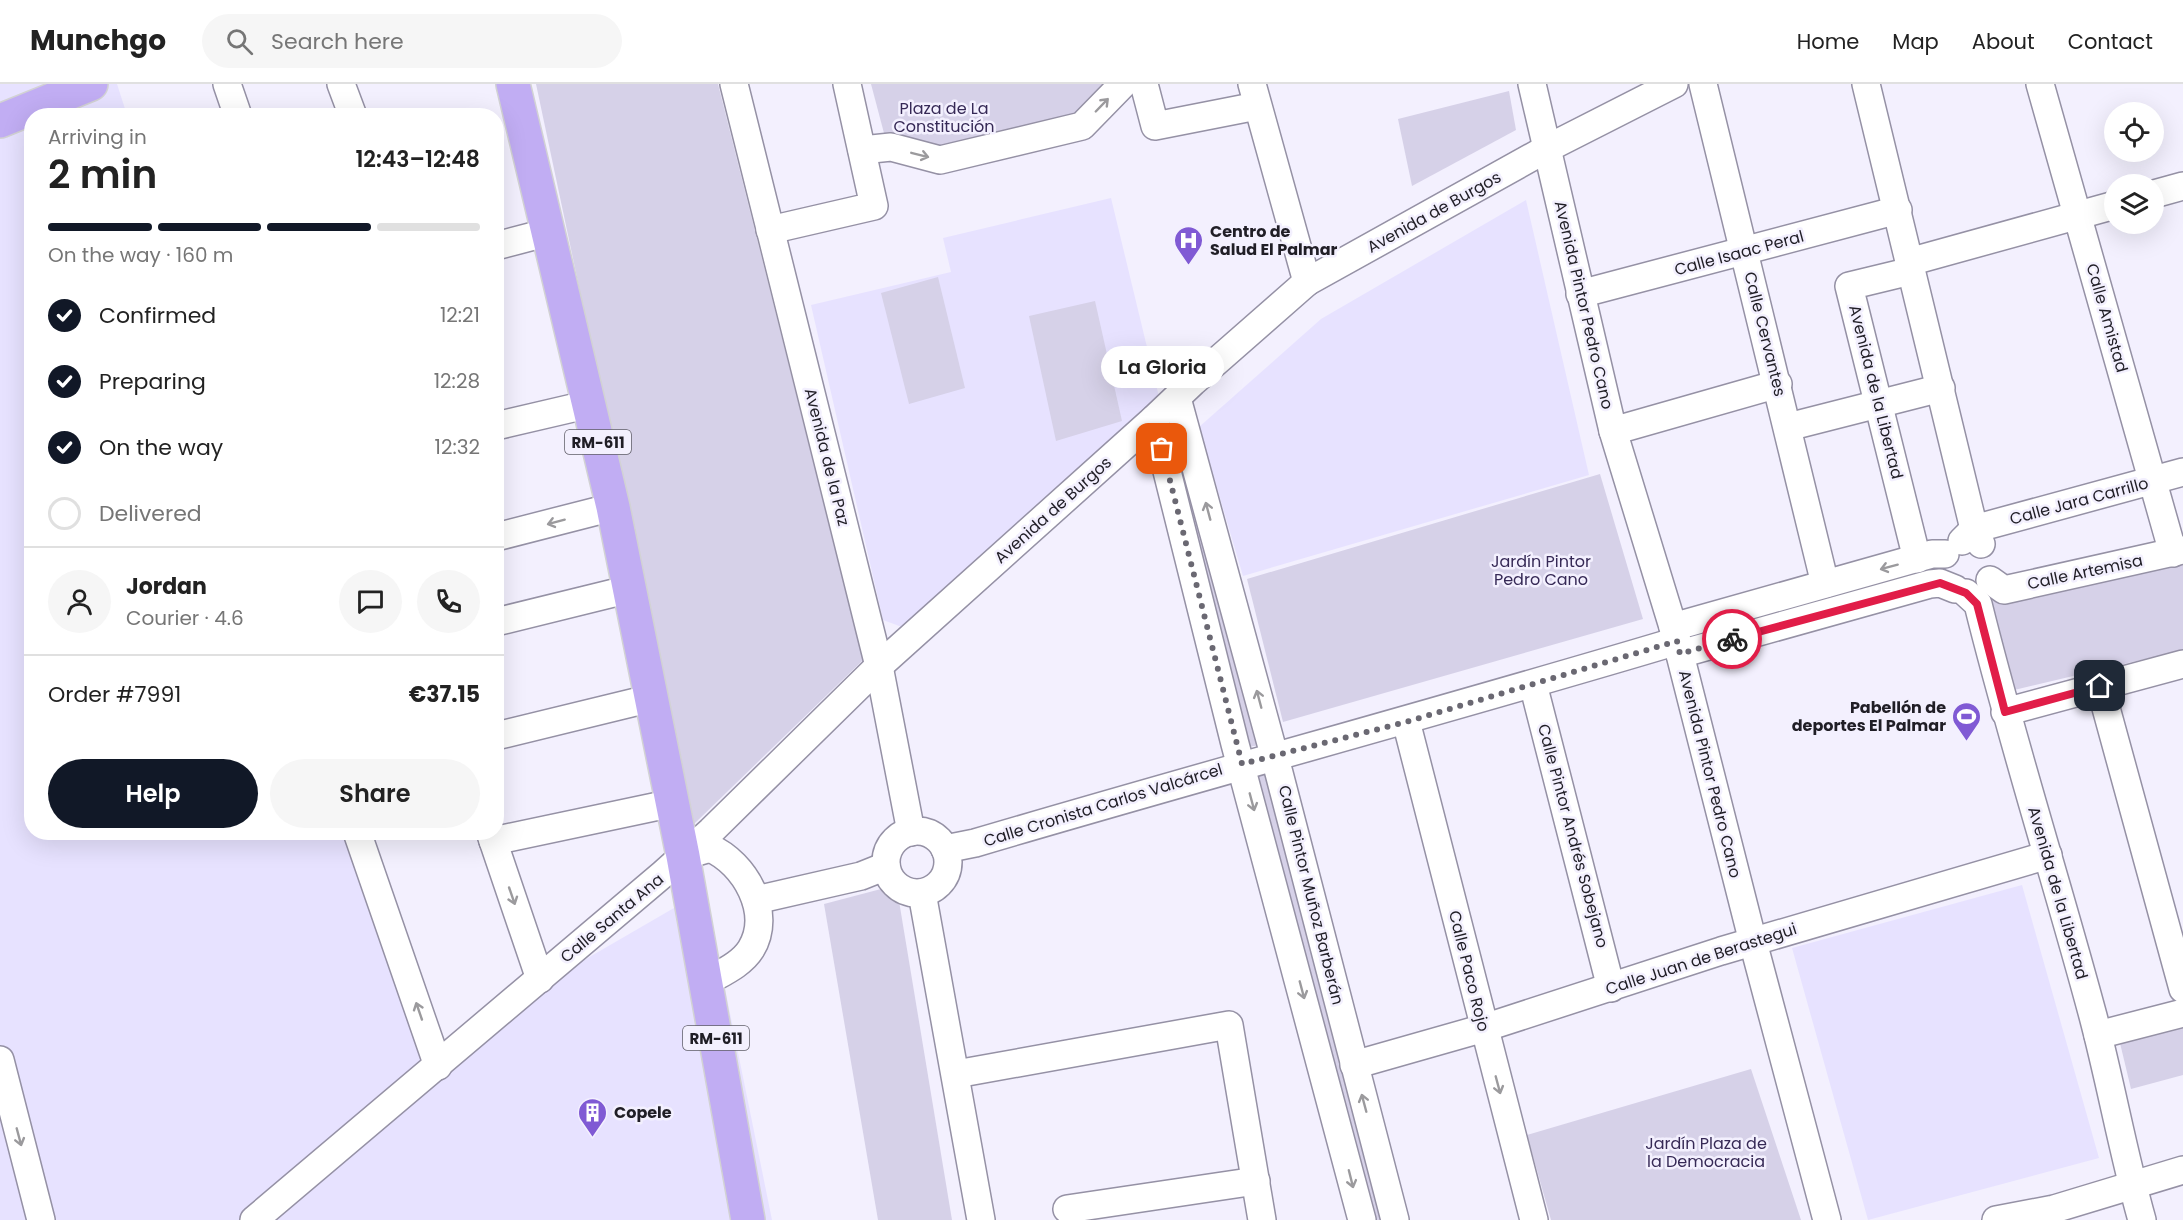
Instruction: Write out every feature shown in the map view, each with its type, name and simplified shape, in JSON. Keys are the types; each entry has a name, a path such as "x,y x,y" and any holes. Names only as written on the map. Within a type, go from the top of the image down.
{"main road":[{"path":"32,108 91,84"},
{"name":"RM-611","path":"513,84 590,404 630,589 683,856 748,1220"},
{"path":"0,121 24,111"}],"street":[{"path":"227,84 235,108"},
{"path":"341,84 350,108"},
{"name":"Avenida de la Paz","path":"734,84 879,666 911,832"},
{"path":"770,230 874,206 847,84"},
{"path":"862,150 891,147 940,160 1082,126 1123,84"},
{"path":"1144,84 1155,126 1254,95 1307,282"},
{"name":"Avenida Pintor Pedro Cano","path":"1532,84 1613,431 1677,641 1753,942 1827,1220"},
{"name":"Avenida de Burgos","path":"683,856 879,666 1307,282 1548,148 1674,84"},
{"name":"Calle Cervantes","path":"1704,84 1825,584"},
{"path":"1866,84 1941,388 1965,542 1943,573 1947,583 1974,591 1994,570 1993,560 1965,542"},
{"name":"Calle Amistad","path":"2040,84 2153,482 2178,552"},
{"path":"2164,191 2183,186"},
{"path":"1910,266 2104,208"},
{"name":"Calle Isaac Peral","path":"1580,294 1898,210"},
{"path":"504,244 549,232"},
{"name":"Avenida de la Libertad","path":"1910,266 1849,286 1917,559"},
{"path":"1613,431 1778,384"},
{"path":"1788,427 1941,388"},
{"name":"Calle Pintor Muñoz Barberán","path":"1177,398 1274,755 1395,1220"},
{"path":"504,424 590,404"},
{"name":"Calle Pintor Muñoz Barberán","path":"1154,419 1362,1220"},
{"name":"Calle Jara Carrillo","path":"1965,542 2183,472"},
{"path":"504,535 613,507"},
{"name":"Calle Cronista Carlos Valcárcel","path":"1677,641 1825,584 1938,553 1965,542"},
{"name":"Calle Artemisa","path":"1974,591 2004,590 2178,552"},
{"name":"Calle Cronista Carlos Valcárcel","path":"945,849 975,843 1274,755 1406,722 1677,641 1930,584 1940,583 1974,591"},
{"path":"504,620 630,589"},
{"name":"Avenida de la Libertad","path":"1974,591 2005,712 2098,1035 2142,1220"},
{"path":"2005,712 2183,664"},
{"name":"Calle Pintor Andrés Sobejano","path":"1533,684 1611,988"},
{"path":"2100,686 2183,989"},
{"path":"504,734 651,698"},
{"name":"Calle Paco Rojo","path":"1406,722 1534,1220"},
{"path":"504,835 673,803"},
{"path":"719,823 724,854"},
{"path":"911,832 931,834 945,849 948,863 945,877 935,887 922,893 910,892 898,887 890,878 886,866 887,855 891,844 900,836 911,832"},
{"path":"360,840 438,1066"},
{"path":"492,840 540,979"},
{"path":"683,856 710,848 724,854 738,867 756,900 758,932 751,949 736,964 706,982"},
{"name":"Calle Juan de Berastegui","path":"1354,1065 1484,1028 1753,942 2048,855"},
{"name":"Calle Santa Ana","path":"254,1220 683,856"},
{"path":"756,900 861,876 886,866"},
{"path":"922,893 981,1220"},
{"path":"698,939 736,964"},
{"path":"2098,1035 2183,1012"},
{"path":"956,1074 1229,1025 1262,1220"},
{"path":"0,1060 6,1107 41,1220"},
{"path":"1996,1220 2055,1214 2132,1184 2183,1170"},
{"path":"1067,1209 1256,1181"}],"shaded area":[{"path":"0,84 117,84 125,108 24,108 24,840 362,840 431,1049 705,890 772,1220 0,1220"},
{"path":"1111,198 1160,401 910,630 883,620 811,305 951,272 943,238"},
{"path":"1526,200 1589,475 1243,576 1199,427 1321,319"},
{"path":"2022,885 2099,1158 1868,1220 1792,948"}],"green space":[{"path":"536,84 718,84 863,660 693,825"},
{"name":"Plaza de La Constitución","path":"871,84 1106,84 1076,122 940,152 885,137"},
{"path":"1509,91 1516,130 1412,186 1398,119"},
{"path":"938,277 965,388 909,404 881,293"},
{"path":"1095,301 1122,421 1056,441 1029,316"},
{"path":"1175,411 1261,745 1247,747 1164,422"},
{"name":"Jardín Pintor Pedro Cano","path":"1600,474 1643,619 1283,722 1247,579"},
{"path":"2183,560 2183,650 2010,691 1986,601"},
{"path":"1266,763 1387,1220 1372,1220 1255,767"},
{"path":"881,889 899,901 952,1220 878,1220 824,904"},
{"path":"2183,1027 2183,1075 2131,1089 2120,1043"},
{"name":"Jardín Plaza de la Democracia","path":"1751,1069 1801,1220 1551,1220 1527,1135"}],"way so far":[{"path":"1162,449 1235,744 1242,764 1406,722 1677,641 1680,654 1732,639"}],"place":[{"name":"Centro de Salud El Palmar","path":"1189,266"},
{"name":"La Gloria","path":"1162,449"},
{"name":"Pabellón de deportes El Palmar","path":"1967,742"},
{"name":"Copele","path":"593,1138"}],"route":[{"path":"1732,639 1940,583 1966,593 1977,604 2005,712 2100,686"}]}
